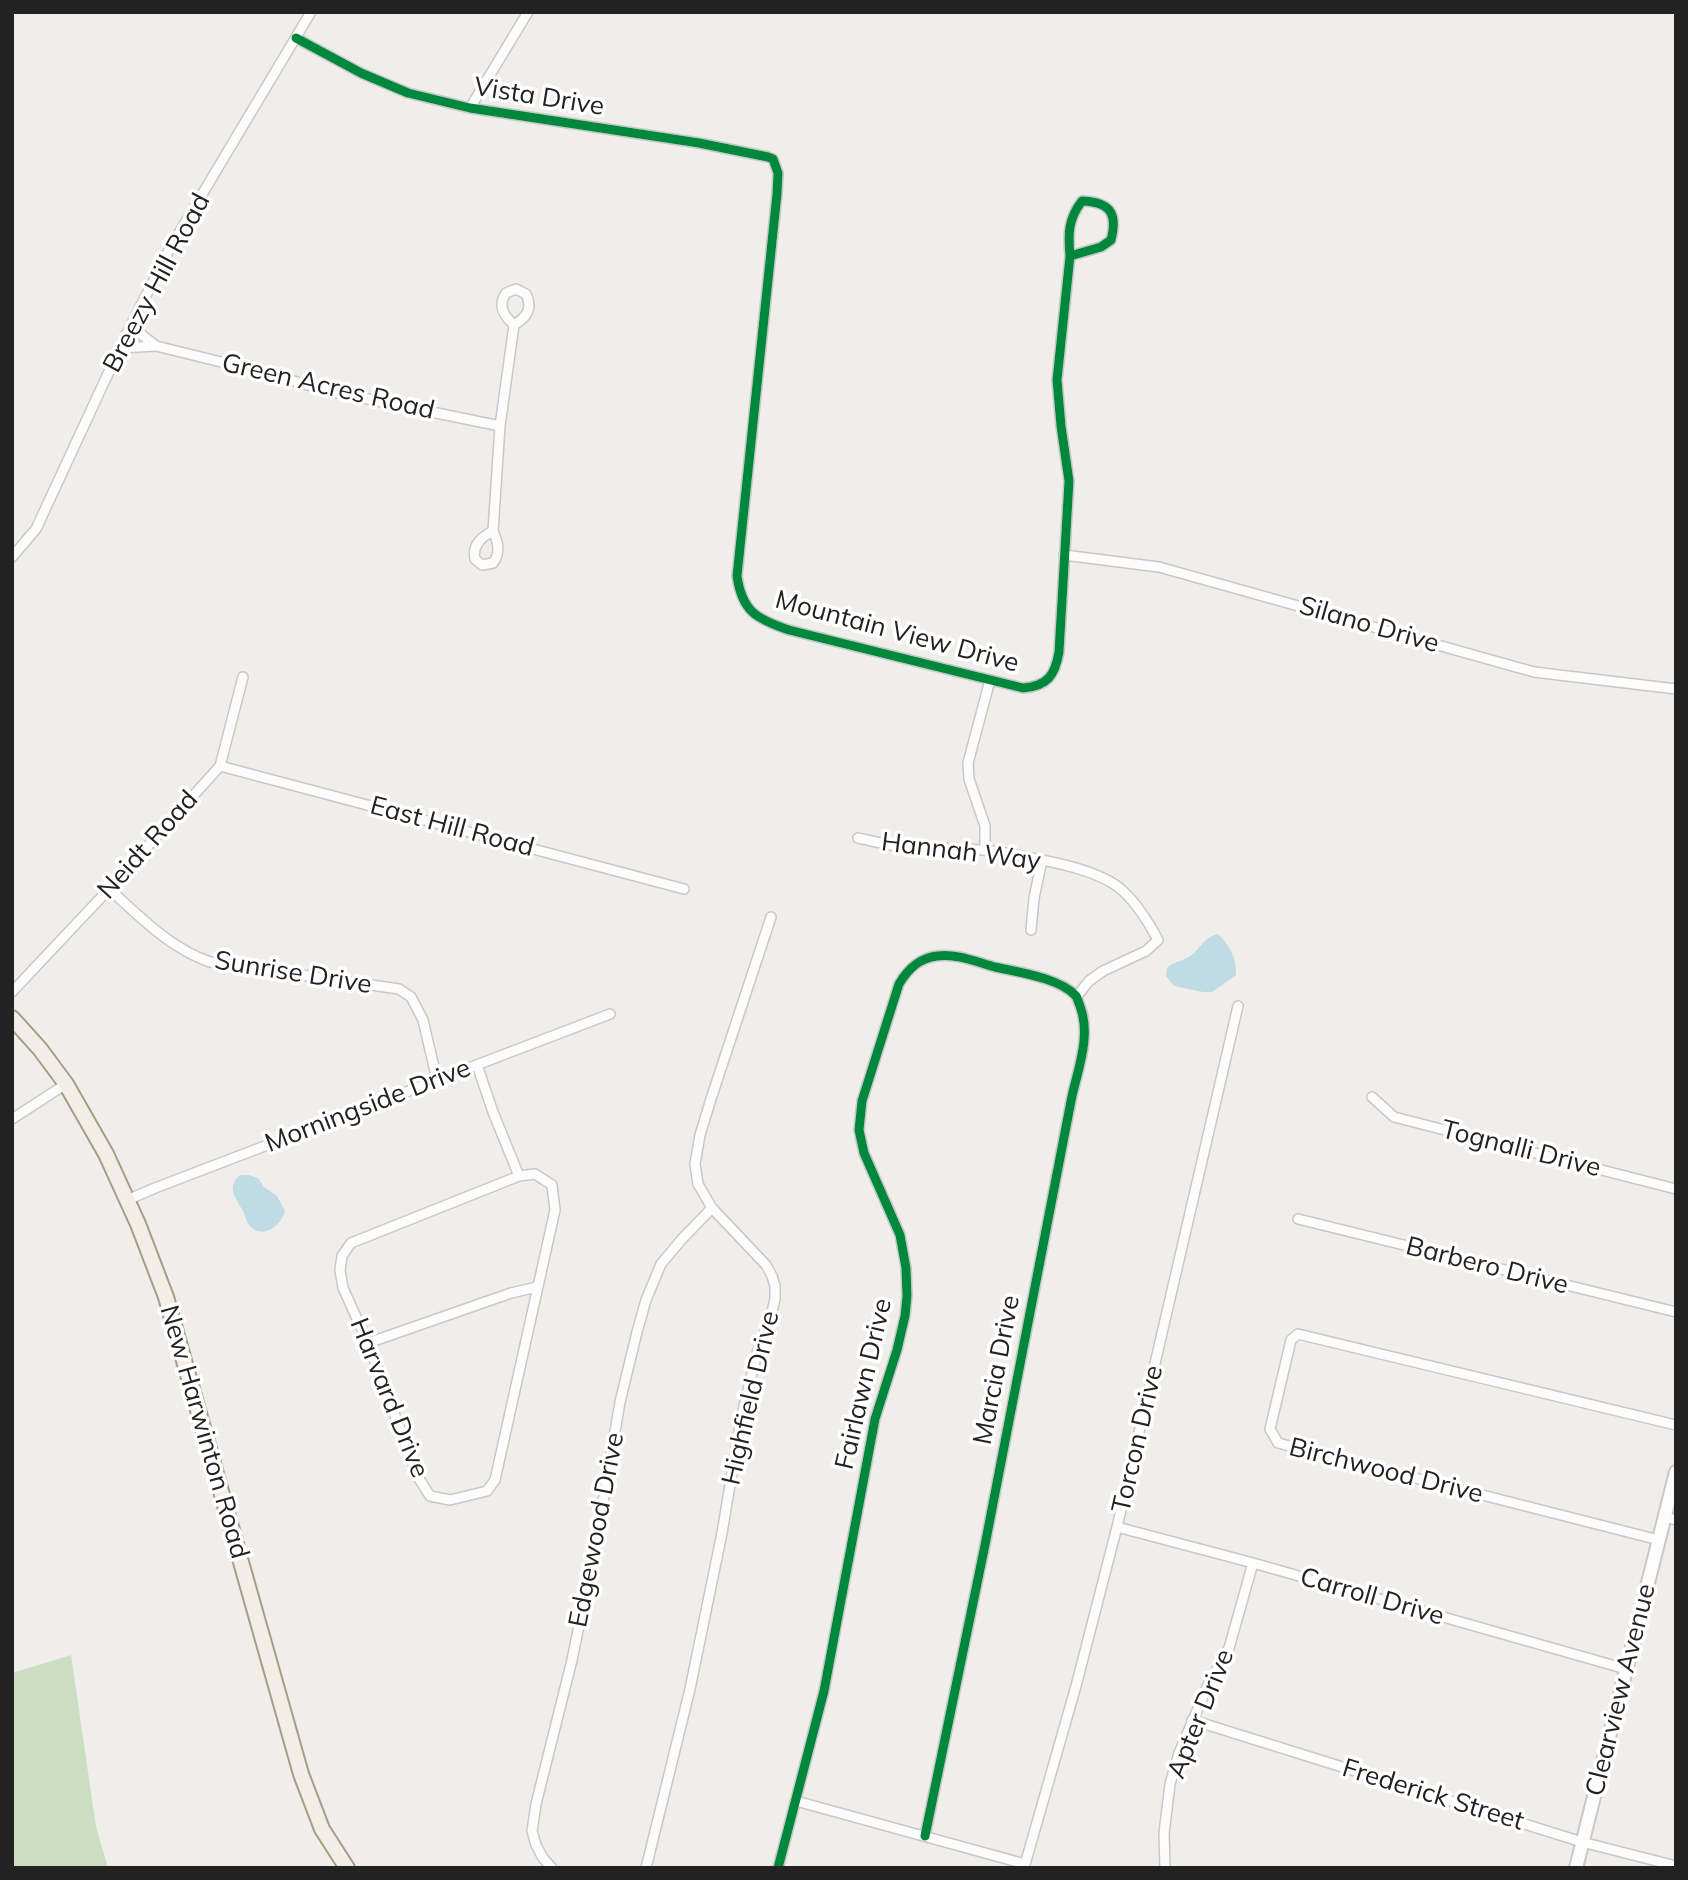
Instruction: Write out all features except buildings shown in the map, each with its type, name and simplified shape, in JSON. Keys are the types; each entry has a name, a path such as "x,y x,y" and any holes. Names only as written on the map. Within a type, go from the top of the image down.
{"main road":[{"name":"New Harwinton Road","path":"12,1018 66,1084 106,1154 138,1224 166,1297 189,1374 301,1774 322,1829 347,1868"}],"street":[{"name":"Breezy Hill Road","path":"12,557 36,529 170,248 311,12"},
{"path":"470,108 528,12"},
{"name":"Vista Drive","path":"296,38 361,73 408,93 470,108 699,143 768,157 773,159 778,173"},
{"name":"Mountain View Drive","path":"778,173 737,576 740,594 747,607 773,625 1023,688 1044,683 1052,675 1059,652 1069,481 1060,426 1057,380 1070,256 1069,240 1072,213 1082,201 1098,201 1111,211 1115,225 1111,240 1101,247 1070,256"},
{"path":"133,322 142,335 156,346"},
{"path":"493,531 500,426 514,325"},
{"name":"Green Acres Road","path":"120,348 156,346 328,391 500,426"},
{"name":"Silano Drive","path":"1064,555 1159,567 1534,672 1676,689"},
{"name":"Neidt Road","path":"12,992 220,766 243,677"},
{"path":"985,849 985,826 969,779 968,763 990,680"},
{"name":"East Hill Road","path":"220,766 684,889"},
{"name":"Hannah Way","path":"858,838 889,846 985,849 1042,860 1081,870 1105,879 1122,890 1147,920 1158,940 1146,951 1103,971 1089,981 1077,996"},
{"path":"1031,930 1042,860"},
{"name":"Sunrise Drive","path":"109,889 172,944 210,962 398,989 411,998 423,1020 437,1080"},
{"name":"Highfield Drive","path":"646,1868 692,1676 722,1534 741,1419 757,1353 775,1299 775,1286 766,1265 712,1208 704,1196 696,1174 697,1149 711,1099 771,917"},
{"name":"Fairlawn Drive","path":"778,1868 824,1691 875,1419 905,1316 906,1268 900,1235 864,1153 859,1130 862,1101 896,992 909,969 929,957 941,955 1035,975 1077,996"},
{"name":"Marcia Drive","path":"925,1836 1086,1035 1077,996"},
{"name":"Torcon Drive","path":"1024,1866 1076,1686 1117,1527 1238,1006"},
{"name":"Morningside Drive","path":"127,1200 610,1014"},
{"path":"477,1065 519,1175"},
{"path":"12,1119 66,1084"},
{"name":"Tognalli Drive","path":"1372,1097 1394,1117 1676,1189"},
{"name":"Harvard Drive","path":"535,1174 552,1185 555,1210 537,1287 495,1480 486,1491 450,1500 430,1496 418,1477 368,1343 344,1288 340,1270 342,1256 351,1243 519,1175 535,1174"},
{"name":"Edgewood Drive","path":"552,1868 543,1858 532,1831 536,1804 572,1660 637,1332 646,1300 661,1264 712,1208"},
{"name":"Barbero Drive","path":"1298,1219 1676,1312"},
{"path":"368,1343 510,1293 537,1287"},
{"name":"Birchwood Drive","path":"1659,1540 1278,1443 1270,1429 1291,1340 1298,1334 1676,1425"},
{"name":"Clearview Avenue","path":"1576,1868 1659,1540 1670,1518 1676,1472"},
{"name":"Carroll Drive","path":"1117,1527 1626,1669"},
{"name":"Apter Drive","path":"1165,1868 1164,1833 1170,1784 1179,1752 1207,1687 1229,1648 1253,1563"},
{"name":"Frederick Street","path":"1192,1720 1583,1842 1676,1866"},
{"path":"796,1801 1024,1866"}],"green space":[{"path":"71,1655 96,1827 108,1868 12,1868 12,1673"}],"water":[{"path":"1218,934 1232,953 1236,975 1212,992 1174,986 1166,976 1167,968 1187,958 1209,938"},
{"path":"240,1175 258,1178 264,1187 277,1196 285,1211 280,1221 267,1231 257,1231 248,1223 233,1189 233,1184"}],"cycle path":[{"path":"296,38 361,73 408,93 470,108 699,143 773,159 778,173 777,194 737,576 743,598 752,612 789,630 1023,688 1039,685 1049,678 1059,652 1069,481 1057,380 1070,256 1070,227 1082,201 1105,207 1112,216 1111,240 1101,247 1070,256"},
{"path":"778,1868 824,1691 875,1419 905,1316 906,1268 900,1235 864,1153 859,1130 862,1101 899,984 919,962 944,955 1038,977 1069,990 1076,996 1080,1006 1084,1039 925,1836"}]}
